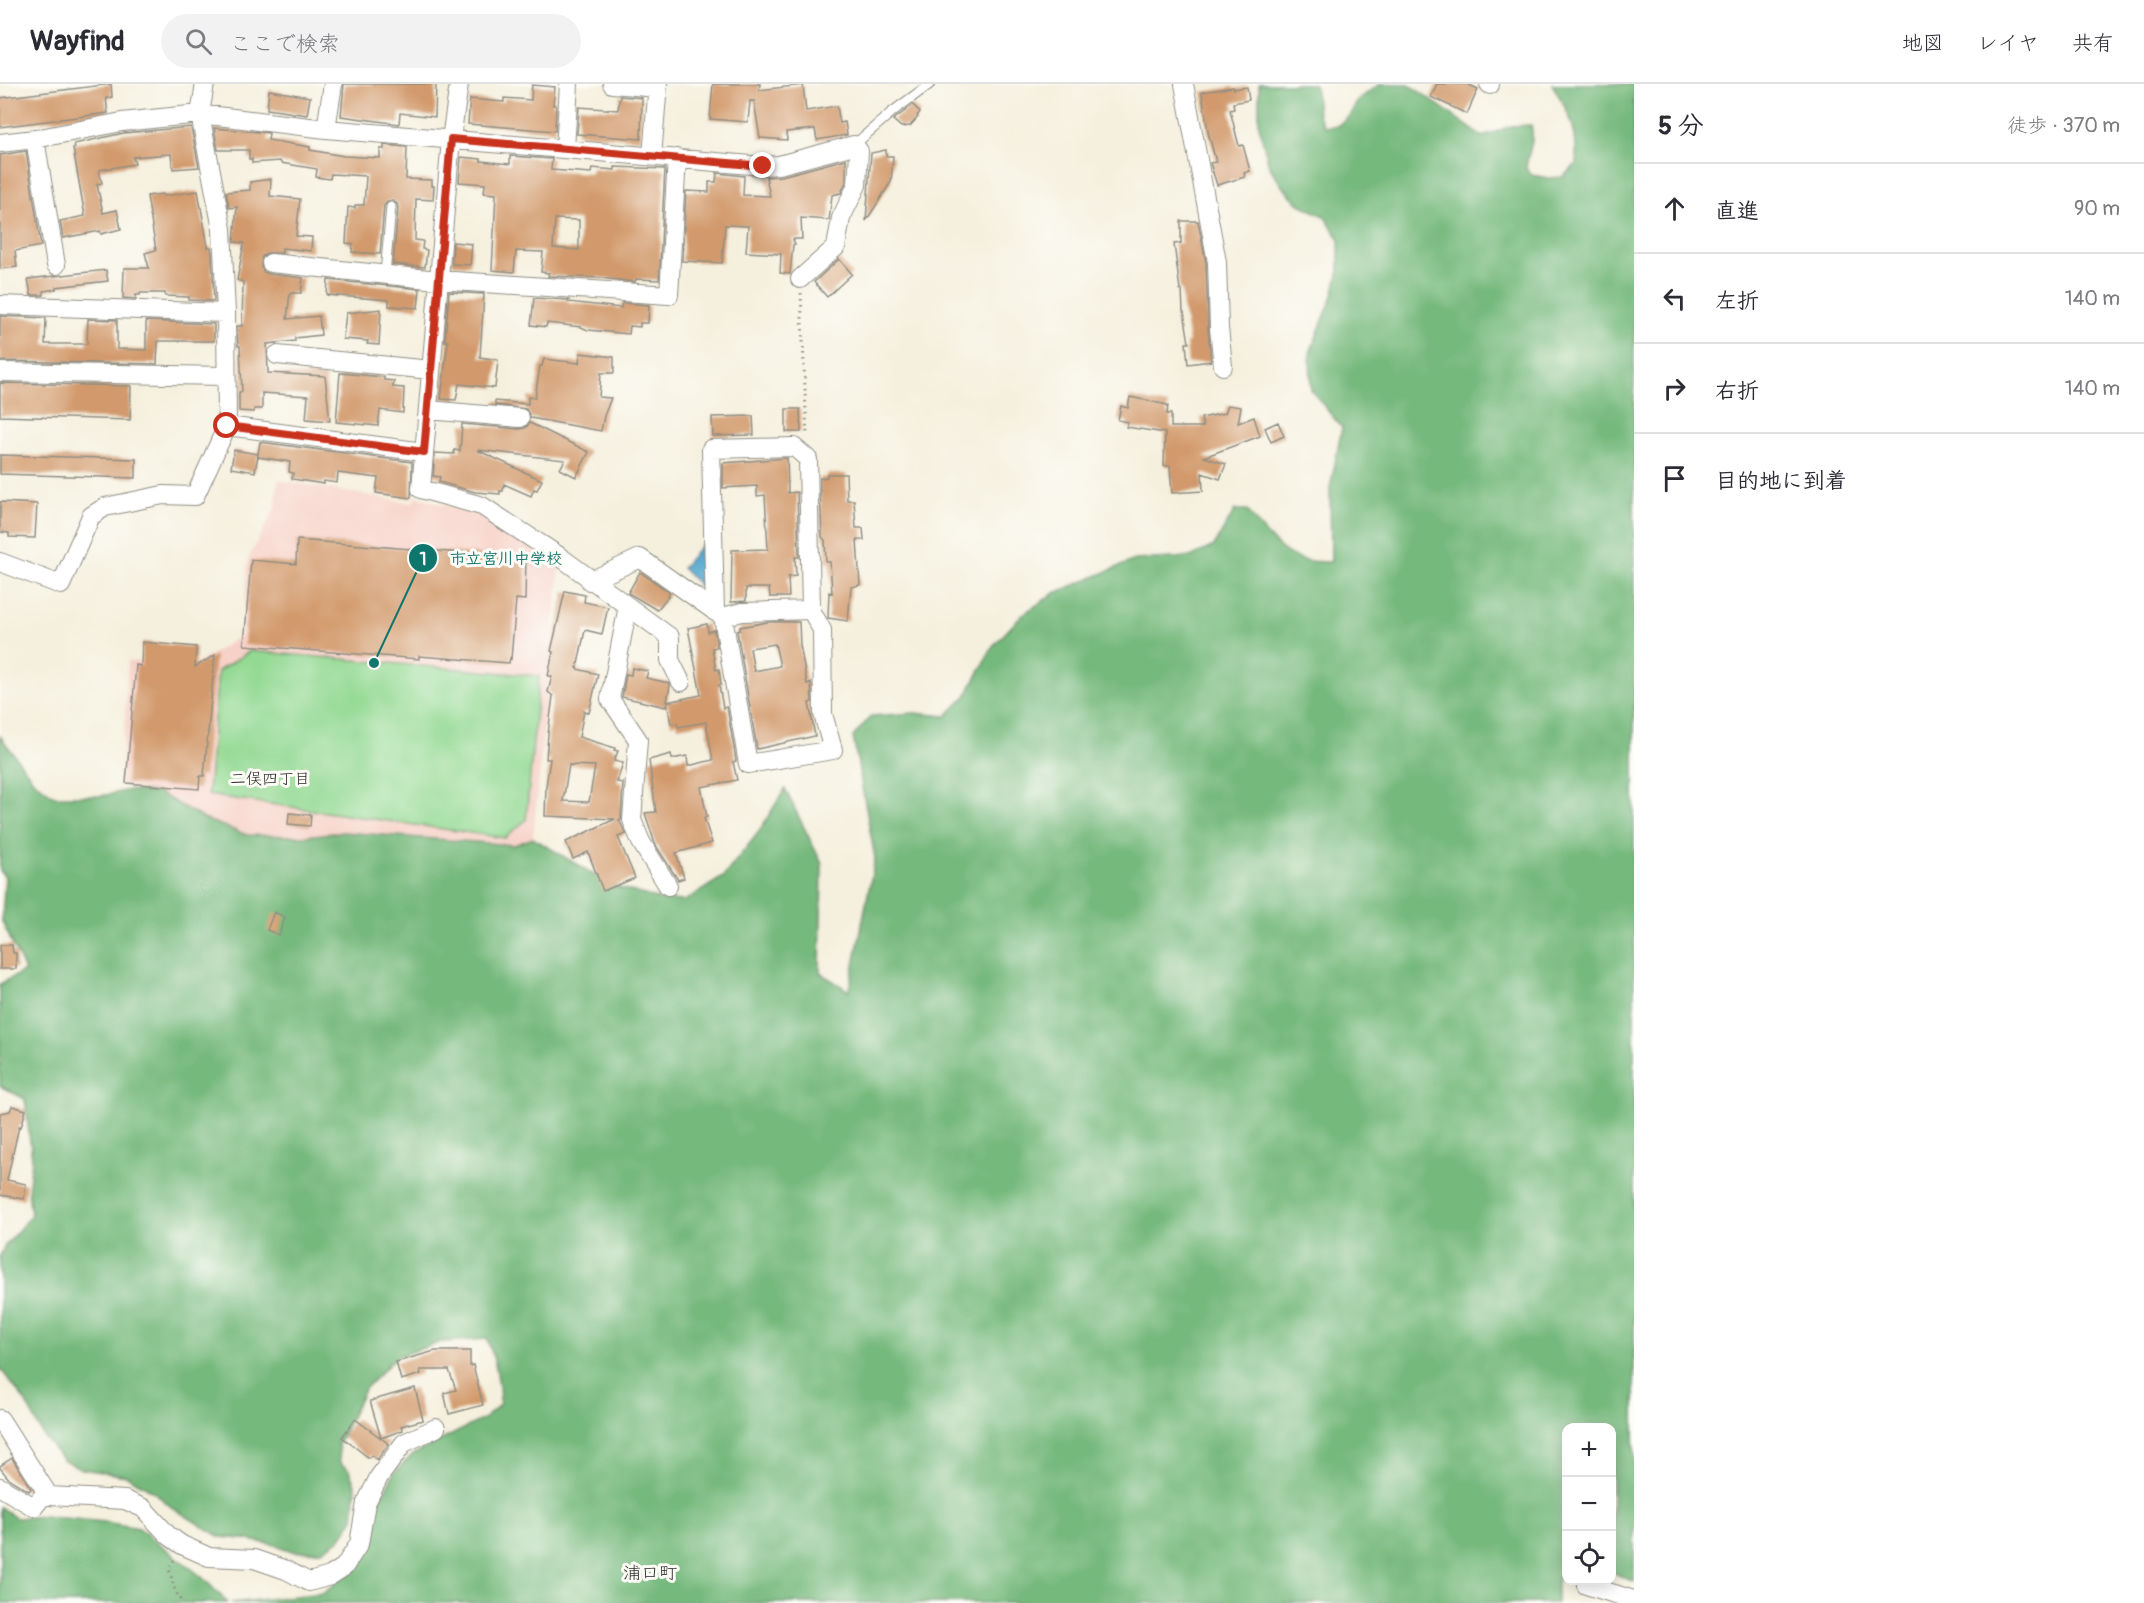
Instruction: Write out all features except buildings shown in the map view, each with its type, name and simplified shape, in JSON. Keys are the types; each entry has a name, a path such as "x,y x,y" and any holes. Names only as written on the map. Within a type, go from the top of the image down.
{"street":[{"path":"0,562 61,585 91,516 105,507 152,497 195,496 227,426 226,313 222,229 200,114 205,84"},
{"path":"326,129 333,84"},
{"path":"459,84 451,139 421,489 483,506 551,551 670,637 670,660 681,682"},
{"path":"565,149 569,84"},
{"path":"612,84 658,86 652,156"},
{"path":"1184,84 1217,262 1219,328 1223,366"},
{"path":"0,143 35,139 122,122 200,114 326,129 763,166 779,165 854,145 859,151 857,185 841,218 836,247 800,279"},
{"path":"35,139 56,265"},
{"path":"271,263 438,280 669,295 677,159"},
{"path":"0,305 226,313"},
{"path":"277,355 431,370"},
{"path":"0,372 226,376"},
{"path":"428,410 519,418"},
{"path":"227,426 424,452"},
{"path":"794,447 808,459 812,610 822,630 823,714 833,750 748,764 719,614 711,449 794,447"},
{"path":"590,581 640,558 719,614 812,610"},
{"path":"628,606 610,699 638,740 632,820 641,842 668,886"},
{"path":"0,1419 49,1496 125,1500 143,1508 182,1545 209,1557 254,1559 286,1570 309,1582 330,1576 344,1567 359,1544 366,1503 379,1477 404,1443 436,1428"},
{"path":"0,1487 34,1507 46,1492"},
{"path":"1586,1585 1634,1600"}],"lane":[{"path":"854,145 892,111 930,84"},
{"path":"385,274 391,207"}],"path":[{"path":"800,279 808,459"},
{"path":"182,1545 170,1569 175,1590 182,1603"}],"shaded area":[{"path":"278,480 412,503 416,496 476,514 560,564 533,838 514,845 343,832 305,836 247,835 204,819 159,793 121,784 128,661 193,666 242,635 248,559 276,506"}],"green space":[{"path":"1259,84 1315,84 1318,115 1324,126 1337,126 1349,116 1359,99 1380,84 1409,84 1483,137 1511,126 1531,125 1532,141 1526,168 1532,175 1548,178 1563,177 1576,164 1576,141 1572,122 1552,84 1634,84 1634,1582 1616,1574 1616,1423 1562,1423 1562,1571 1557,1582 1557,1603 231,1603 324,1593 357,1564 375,1508 394,1473 412,1455 485,1418 500,1404 495,1363 487,1339 441,1342 396,1357 364,1390 338,1444 340,1463 349,1470 356,1487 353,1520 340,1539 322,1551 295,1552 275,1545 220,1537 127,1476 82,1469 63,1460 44,1437 25,1401 0,1368 0,1256 5,1246 31,1215 28,1191 32,1159 25,1099 0,1086 0,984 25,971 2,921 5,877 0,871 0,736 33,780 54,796 101,796 129,790 159,793 204,819 247,835 305,836 343,832 514,845 533,838 613,886 662,900 685,901 723,877 758,833 785,789 822,864 820,973 849,991 875,858 853,737 871,716 915,713 946,716 966,696 993,646 1023,614 1055,593 1135,560 1190,557 1214,546 1235,510 1247,510 1271,540 1294,557 1310,561 1331,562 1330,488 1342,428 1311,390 1310,353 1333,295 1339,271 1339,238 1324,216 1299,204 1282,186 1269,166 1259,126"},
{"path":"250,651 539,676 526,820 505,838 208,795 218,671"},
{"path":"0,1507 16,1518 44,1516 139,1528 202,1577 228,1603 0,1603"}],"water":[{"path":"706,540 706,592 682,568"}],"place":[{"name":"市立宮川中学校","path":"374,663"}],"district":[{"name":"二俣四丁目","path":"270,779"},
{"name":"浦口町","path":"650,1573"}],"route":[{"path":"227,426 424,452 451,139 763,166"}]}
